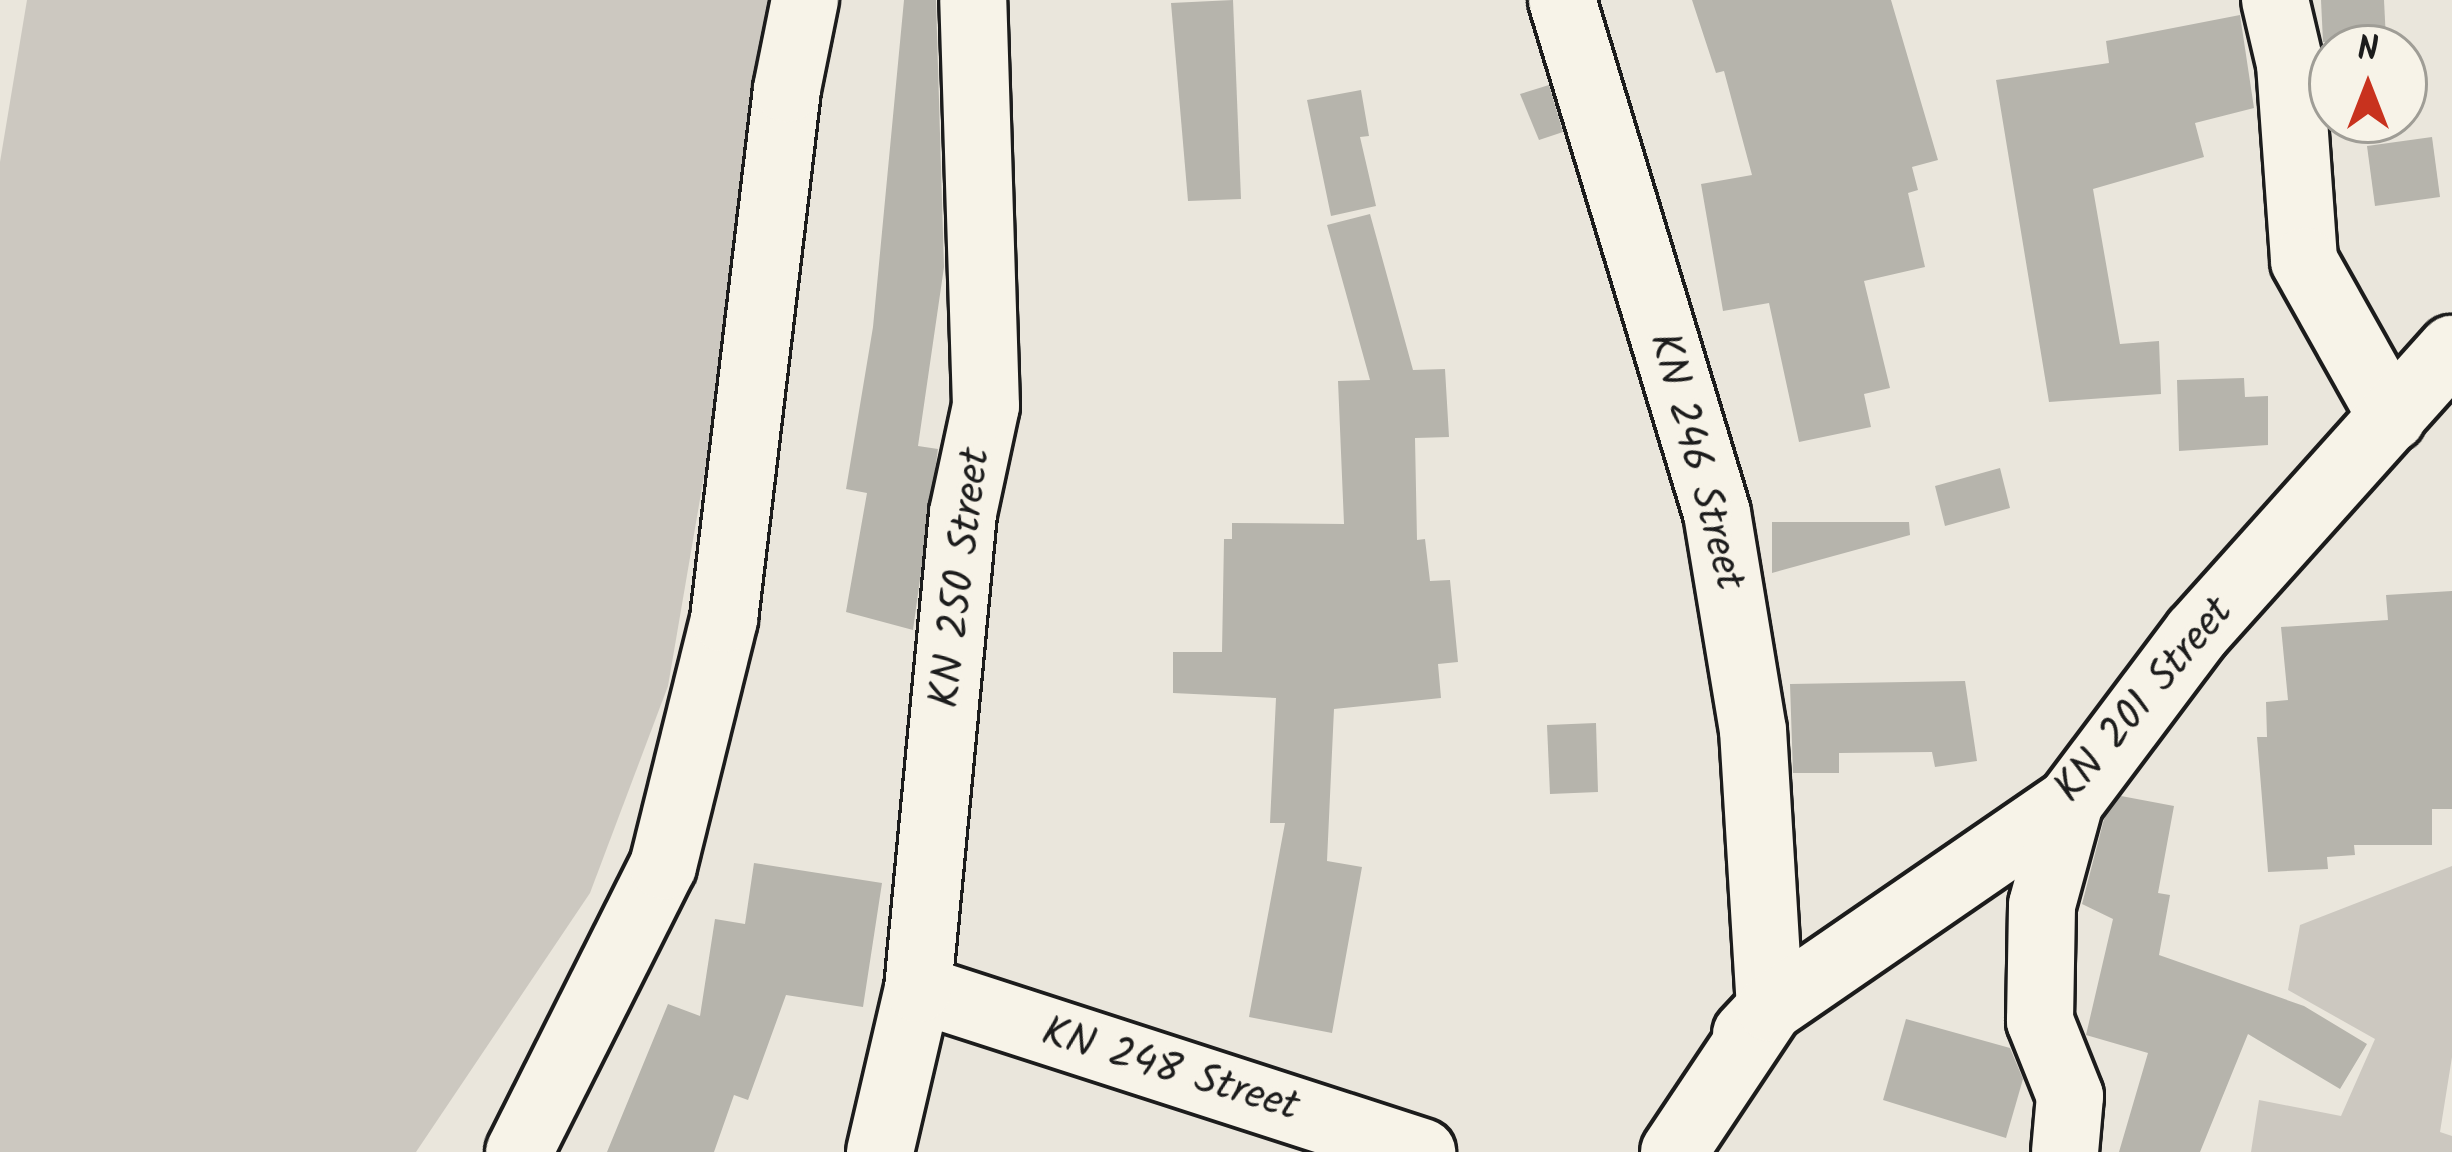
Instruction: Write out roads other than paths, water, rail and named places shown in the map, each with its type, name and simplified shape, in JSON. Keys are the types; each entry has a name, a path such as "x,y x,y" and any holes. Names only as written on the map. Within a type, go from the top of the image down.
{"street":[{"path":"519,1152 669,843 724,619 787,89 805,0"},
{"name":"KN 250 Street","path":"880,1152 919,989 964,513 986,406 973,0"},
{"name":"KN 246 Street","path":"1562,0 1718,513 1753,730 1770,1008"},
{"path":"2276,0 2290,64 2303,261 2392,418"},
{"name":"KN 201 Street","path":"1638,1152 1770,1008 2070,802 2197,633 2452,349"},
{"path":"2065,1152 2070,1096 2041,1021 2042,905 2070,802"},
{"name":"KN 248 Street","path":"919,989 1422,1152"},
{"path":"1674,1152 1770,1008"}]}
